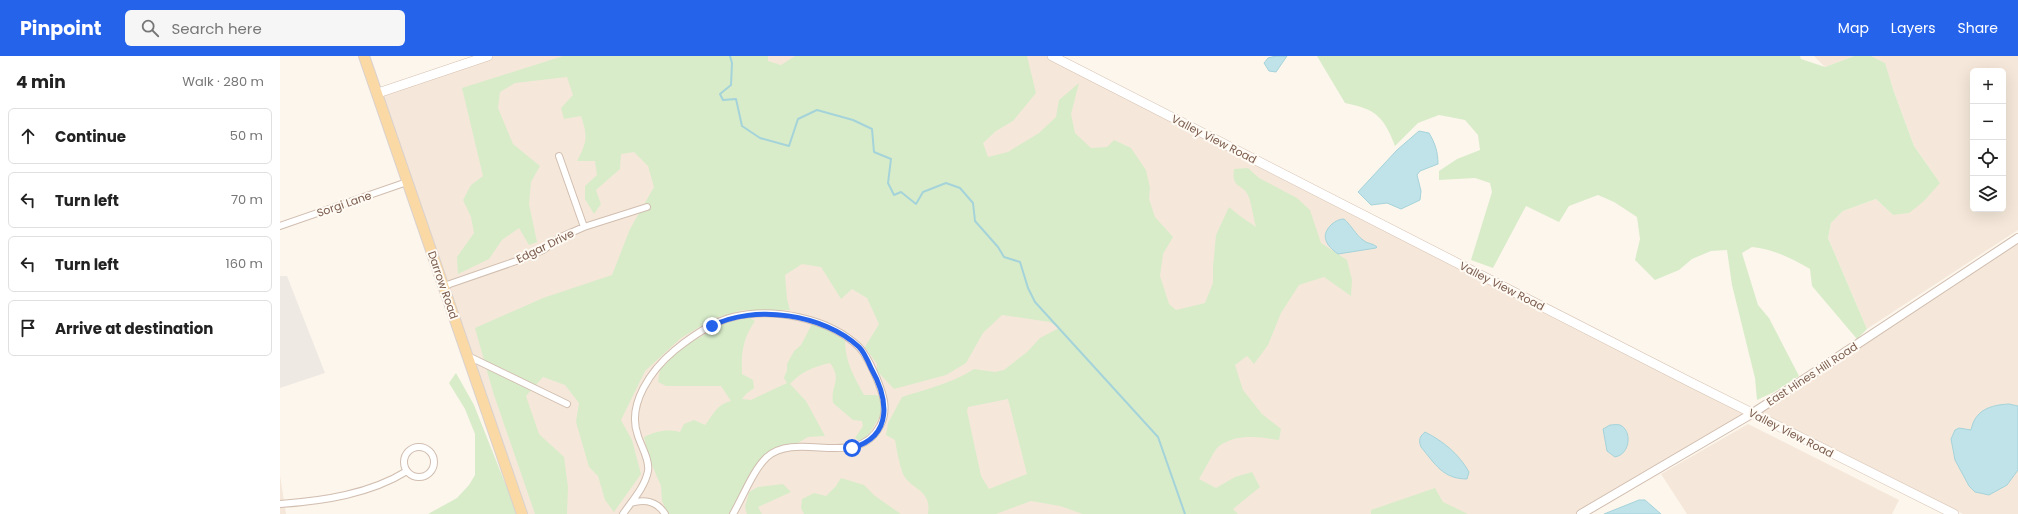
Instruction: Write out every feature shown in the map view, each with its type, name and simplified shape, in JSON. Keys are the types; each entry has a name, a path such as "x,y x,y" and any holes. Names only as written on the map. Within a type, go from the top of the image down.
{"main road":[{"name":"Darrow Road","path":"364,56 522,514"},
{"path":"378,93 488,56"},
{"name":"Valley View Road","path":"1052,56 1954,514"}],"street":[{"path":"559,156 584,227"},
{"name":"Sorgi Lane","path":"280,226 408,182"},
{"name":"Edgar Drive","path":"444,286 522,259 543,250 561,237 584,227 647,207"},
{"name":"East Hines Hill Road","path":"1580,514 1753,413 2018,238"},
{"path":"623,514 639,491 648,470 636,430 636,406 651,376 675,350 722,321 742,315 765,314 794,317 816,323 842,334 860,348 881,388 885,411 881,425 867,441 852,448 789,448 771,454 758,468 733,514"},
{"path":"468,356 567,404"},
{"path":"420,447 430,453 434,464 428,474 417,477 407,471 404,460 409,450 420,447"},
{"path":"280,504 324,498 373,488 407,471"},
{"path":"631,503 647,501 657,505 665,514"}],"shaded area":[{"path":"488,56 1052,56 1753,413 1582,514 528,514 463,325 457,326 378,93"},
{"path":"1814,56 1854,56 1825,67"},
{"path":"1871,56 2018,56 2018,230 1867,329 1828,238 1831,223 1843,211 1876,199 1893,215 1940,183 1914,146 1885,64"},
{"path":"2018,242 2018,514 1963,514 1760,413"},
{"path":"280,276 287,276 325,373 280,388"},
{"path":"1748,424 1899,500 1892,514 1687,514 1661,474"},
{"path":"280,475 286,514 280,514"}],"green space":[{"path":"563,56 768,56 768,61 781,65 795,56 1027,56 1036,93 1013,121 996,131 983,143 988,157 1008,152 1039,133 1056,117 1059,100 1079,83 1071,114 1075,133 1091,148 1107,147 1114,140 1131,148 1146,170 1150,188 1149,199 1155,217 1173,237 1163,254 1160,276 1169,304 1176,310 1205,303 1213,283 1216,235 1229,207 1256,227 1248,195 1246,191 1234,180 1234,169 1248,168 1259,178 1297,198 1310,210 1321,243 1347,260 1352,280 1351,296 1324,277 1299,285 1281,313 1268,345 1254,364 1247,356 1235,365 1243,390 1262,414 1281,429 1279,440 1248,437 1232,440 1218,447 1199,479 1216,488 1235,477 1252,472 1260,487 1233,509 1238,514 1083,514 1060,506 1031,501 996,514 928,514 927,500 903,474 895,440 886,435 888,423 902,397 948,382 974,369 995,372 1004,370 1027,352 1040,338 1059,328 1050,322 1002,315 983,333 966,363 946,375 894,389 877,371 877,364 865,347 879,324 867,298 852,289 841,299 821,267 802,264 785,275 787,299 790,310 743,310 713,319 681,338 645,371 621,420 632,440 641,474 614,512 605,500 598,476 589,467 576,422 579,403 565,385 543,377 526,396 539,434 564,457 568,487 567,514 535,514 493,392 475,328 543,298 612,275 630,229 654,187 648,166 634,152 621,154 620,169 596,190 601,204 594,214 585,199 585,186 597,175 595,161 577,161 585,144 585,129 581,116 564,119 561,108 573,95 567,77 515,83 500,92 498,108 513,144 540,166 531,182 529,204 537,242 529,245 519,228 502,240 489,259 458,274 457,257 474,233 471,217 463,200 471,185 483,176 462,88","holes":["1008,399 1027,474 989,489 981,476 967,411 968,407"]},
{"path":"1317,56 1800,56 1801,59 1825,67 1854,56 1871,56 1885,63 1914,146 1940,183 1924,201 1909,213 1893,215 1876,199 1843,211 1831,223 1828,238 1867,329 1857,339 1812,286 1810,269 1775,252 1760,248 1752,247 1742,253 1758,305 1769,318 1799,376 1774,392 1757,400 1755,378 1732,285 1727,250 1711,251 1692,259 1679,270 1655,280 1635,260 1640,239 1637,217 1614,202 1598,195 1569,206 1559,222 1526,206 1493,268 1471,260 1492,192 1490,183 1475,178 1439,180 1439,171 1457,159 1480,150 1478,135 1465,120 1439,115 1418,123 1395,146 1387,128 1378,116 1364,108 1345,103"},
{"path":"750,318 755,321 745,340 742,359 742,374 753,380 754,388 742,399 751,400 787,383 784,378 787,370 787,364 794,351 801,345 812,324 827,329 845,341 848,362 857,382 864,395 876,395 881,398 882,413 869,434 860,441 855,438 863,426 862,421 853,420 833,403 833,391 836,374 830,363 808,370 790,384 806,401 825,436 808,437 796,444 783,445 771,450 760,459 731,514 668,514 662,501 661,486 649,458 644,437 662,431 680,432 684,424 694,420 705,425 713,413 722,404 731,401 721,386 666,386 658,382 660,369 676,352 691,342 727,322"},
{"path":"456,373 474,405 505,483 515,503 517,514 428,514 457,498 469,485 475,475 475,434 465,409 449,383"},
{"path":"841,478 864,485 875,496 901,514 804,514 801,508 802,499 814,493 826,496 836,486"},
{"path":"783,484 791,492 758,507 762,514 747,514 745,507 749,492 758,487"},
{"path":"1435,488 1443,502 1468,514 1371,514 1371,510"}],"water":[{"path":"1287,56 1276,72 1269,71 1264,63 1268,58"},
{"path":"1419,131 1429,133 1436,148 1438,164 1420,171 1417,175 1421,191 1420,200 1401,209 1387,203 1371,205 1358,192 1397,150"},
{"path":"1344,219 1360,238 1377,247 1338,254 1334,251 1326,240 1326,233 1332,224 1338,220"},
{"path":"2009,404 2018,406 2018,470 2007,485 1989,495 1975,492 1969,486 1955,460 1951,439 1955,430 1959,428 1971,430 1976,418 1984,410 1990,407"},
{"path":"1610,425 1620,425 1627,432 1628,437 1627,447 1620,455 1615,457 1607,451 1603,429"},
{"path":"1425,432 1444,444 1460,459 1469,472 1467,479 1452,476 1435,465 1420,445 1420,438"},
{"path":"1639,500 1645,500 1661,514 1604,514"}],"waterway":[{"path":"730,56 732,63 731,85 720,94 723,100 736,99 742,126 760,138 789,146 798,119 817,110 853,120 872,129 874,152 891,159 888,183 894,195 901,192 916,204 923,192 946,183 960,188 973,203 975,221 998,247 1004,257 1020,262 1028,288 1035,302 1158,437 1185,514"}],"route":[{"path":"712,326 722,321 742,315 765,314 794,317 832,329 842,334 860,348 881,388 885,411 881,425 871,438 852,448"}]}
